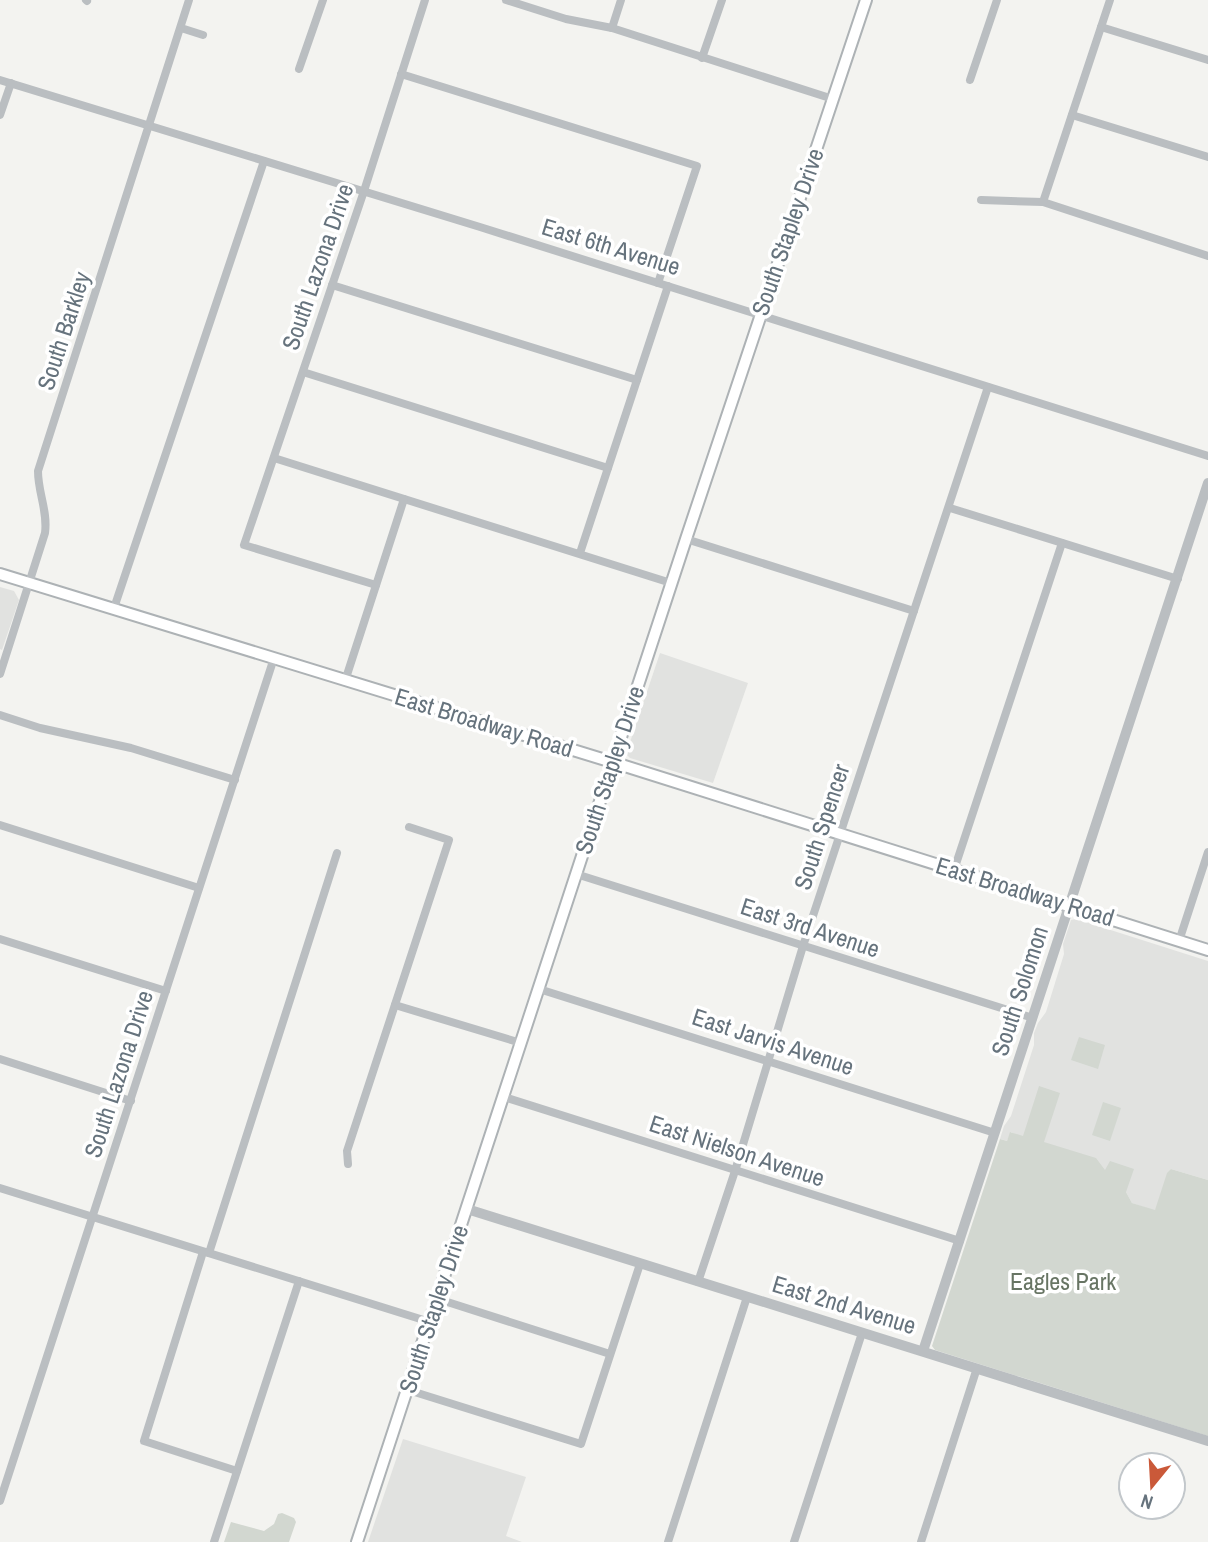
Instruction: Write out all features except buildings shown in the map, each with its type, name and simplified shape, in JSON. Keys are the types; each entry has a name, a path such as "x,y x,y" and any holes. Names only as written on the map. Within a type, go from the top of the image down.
{"main road":[{"name":"South Stapley Drive","path":"357,1542 671,583 866,0"},
{"name":"East Broadway Road","path":"0,574 612,762 1208,950"}],"street":[{"name":"South Barkley","path":"0,674 45,533 47,517 38,486 38,471 189,0"},
{"path":"299,69 323,0"},
{"name":"South Lazona Drive","path":"376,585 243,545 303,372 425,0"},
{"path":"506,0 521,2 566,19 612,28 833,99"},
{"path":"612,28 621,0"},
{"path":"702,58 722,0"},
{"path":"970,80 997,0"},
{"path":"1043,202 1110,0"},
{"path":"1101,27 1208,60"},
{"path":"181,28 203,35"},
{"path":"401,74 697,166 658,283"},
{"name":"East 6th Avenue","path":"0,80 1208,456"},
{"path":"0,115 11,83"},
{"path":"1072,115 1208,157"},
{"path":"114,608 264,161"},
{"path":"981,200 1043,202 1208,256"},
{"path":"332,285 637,380"},
{"path":"580,553 668,286"},
{"path":"303,372 608,468"},
{"name":"South Spencer","path":"698,1282 735,1171 803,946 988,387"},
{"path":"274,458 671,583"},
{"name":"South Solomon","path":"923,1351 1208,484"},
{"path":"345,681 404,499"},
{"path":"950,508 1178,579"},
{"path":"686,539 914,611"},
{"path":"954,870 1062,544"},
{"name":"South Lazona Drive","path":"0,1501 274,658"},
{"path":"0,715 40,728 131,748 234,780"},
{"path":"0,825 199,888"},
{"path":"348,1164 347,1151 449,840 408,827"},
{"path":"1179,941 1208,852"},
{"path":"237,1471 144,1441 337,853"},
{"name":"East 3rd Avenue","path":"576,874 1033,1018"},
{"path":"0,940 166,990"},
{"name":"East Jarvis Avenue","path":"539,989 996,1133"},
{"path":"395,1005 521,1043"},
{"path":"0,1059 131,1101"},
{"name":"East Nielson Avenue","path":"504,1097 960,1241"},
{"path":"0,1188 430,1322"},
{"name":"East 2nd Avenue","path":"467,1209 1208,1441"},
{"path":"408,1390 581,1444 639,1264"},
{"path":"214,1542 299,1281"},
{"path":"668,1542 747,1297"},
{"path":"438,1299 610,1354"},
{"path":"794,1542 862,1332"},
{"path":"921,1542 977,1368"}],"shaded area":[{"path":"0,587 14,591 19,600 2,650 0,649"},
{"path":"660,653 748,683 713,783 630,758 626,754"},
{"path":"1076,919 1208,961 1208,1180 1171,1169 1155,1211 1132,1203 1126,1192 1011,1132 1007,1141 1000,1139 1011,1116 1034,1045 1034,1033 1046,1012 1064,954 1063,944 1071,920"},
{"path":"403,1439 526,1477 506,1536 522,1542 368,1542"}],"green space":[{"path":"1079,1037 1105,1045 1098,1069 1071,1060"},
{"name":"Eagles Park","path":"1039,1086 1060,1093 1044,1142 1096,1158 1105,1170 1110,1161 1134,1169 1126,1192 1132,1203 1155,1210 1167,1173 1171,1169 1208,1180 1208,1436 935,1350 932,1346 1000,1139 1007,1141 1010,1132 1023,1136"},
{"path":"1103,1102 1121,1108 1110,1141 1092,1135"},
{"path":"278,1514 294,1518 296,1522 289,1542 224,1542 231,1522 264,1531 274,1524"}]}
